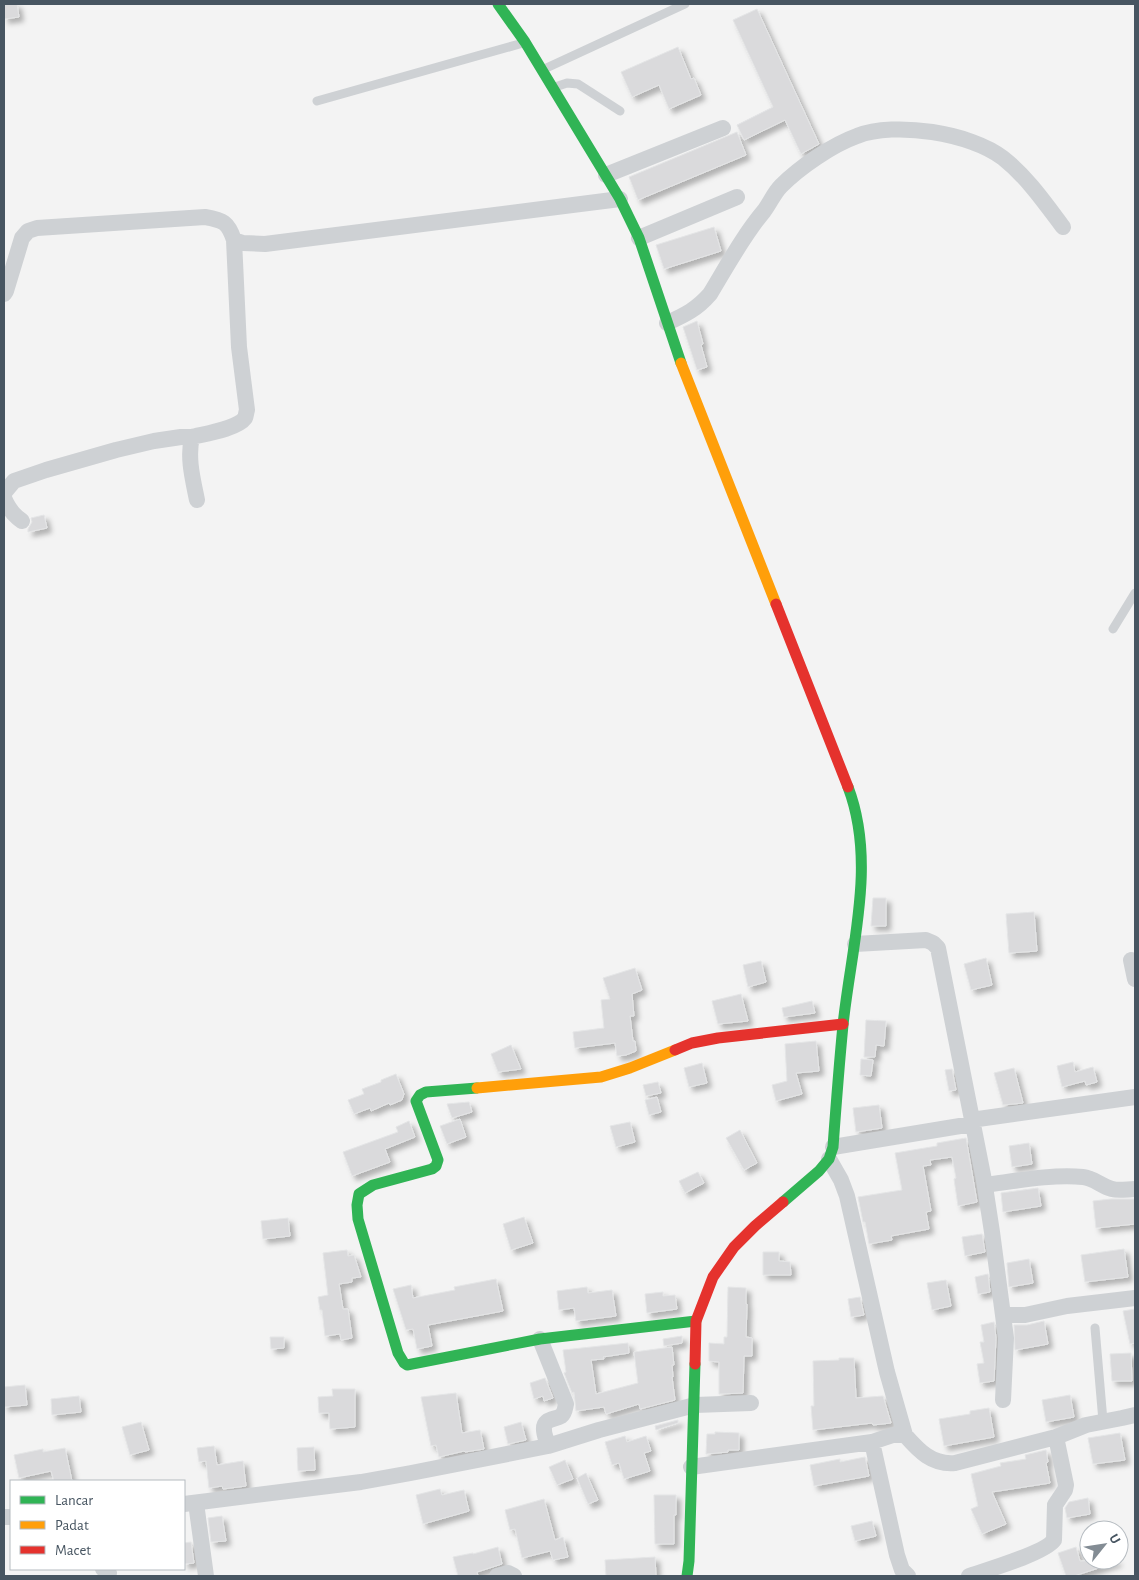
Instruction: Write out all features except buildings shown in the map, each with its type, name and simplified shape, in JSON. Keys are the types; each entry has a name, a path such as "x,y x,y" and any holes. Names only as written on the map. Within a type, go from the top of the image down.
{"street":[{"path":"498,4 525,42 606,175 639,238 685,376 849,790 859,828 861,878 855,944 843,1024 831,1153 847,1196 887,1372 905,1435 918,1451 928,1458 948,1463 962,1462 1056,1437 1086,1425 1135,1414"},
{"path":"606,175 723,128"},
{"path":"667,323 703,303 754,222 781,187 796,173 828,151 847,140 868,133 888,130 935,132 972,141 987,148 1003,158 1035,190 1063,227"},
{"path":"639,238 738,197"},
{"path":"234,240 243,243 265,244 620,199"},
{"path":"4,294 22,238 28,231 36,228 205,217 222,220 230,229 234,240 239,347 247,402 245,417 240,422 227,428 192,437 154,441 46,470 14,481 4,493"},
{"path":"192,437 190,448 197,500"},
{"path":"4,498 14,516 22,521"},
{"path":"855,944 926,940 938,948 985,1185 1006,1338 1003,1400"},
{"path":"1131,960 1135,979"},
{"path":"696,1321 540,1339 407,1365 401,1359 358,1219 357,1205 360,1194 374,1185 432,1169 436,1166 438,1160 416,1101 420,1095 426,1092 601,1077 630,1068 692,1043 718,1038 843,1024"},
{"path":"687,1576 696,1321 712,1276 734,1247 755,1226 819,1171 831,1153 972,1123 1135,1097"},
{"path":"985,1185 1044,1178 1085,1177 1114,1189 1135,1189"},
{"path":"1003,1315 1026,1315 1067,1306 1135,1298"},
{"path":"540,1339 566,1404 565,1411 561,1416 548,1420 543,1428 548,1446"},
{"path":"206,1576 190,1503 378,1479 548,1446 598,1430 694,1405 751,1403"},
{"path":"690,1467 872,1442 893,1435 905,1435"},
{"path":"969,1576 1016,1560 1047,1546 1054,1540 1054,1505 1066,1490 1056,1437"},
{"path":"872,1442 897,1555 902,1570 908,1576"},
{"path":"497,1576 508,1573 514,1576"}],"lane":[{"path":"542,70 685,4"},
{"path":"317,101 525,42"},
{"path":"552,88 567,83 578,84 620,111"},
{"path":"1113,629 1135,594"},
{"path":"1095,1328 1103,1421"}],"traffic: fast":[{"path":"498,4 525,42 620,199 639,238 681,363"},
{"path":"783,1202 819,1171 829,1159 833,1147 843,1025 856,935 861,875 861,845 848,787"},
{"path":"477,1088 426,1092 420,1095 416,1101 438,1160 436,1166 432,1169 373,1185 359,1194 357,1205 358,1219 398,1353 404,1363 407,1365 540,1339 696,1321"},
{"path":"687,1576 695,1364"}],"traffic: slow":[{"path":"681,363 776,604"},
{"path":"477,1088 601,1077 675,1050"}],"traffic: jam":[{"path":"776,604 848,787"},
{"path":"675,1050 692,1043 718,1038 843,1024"},
{"path":"695,1364 696,1321 713,1277 734,1247 783,1202"}]}
